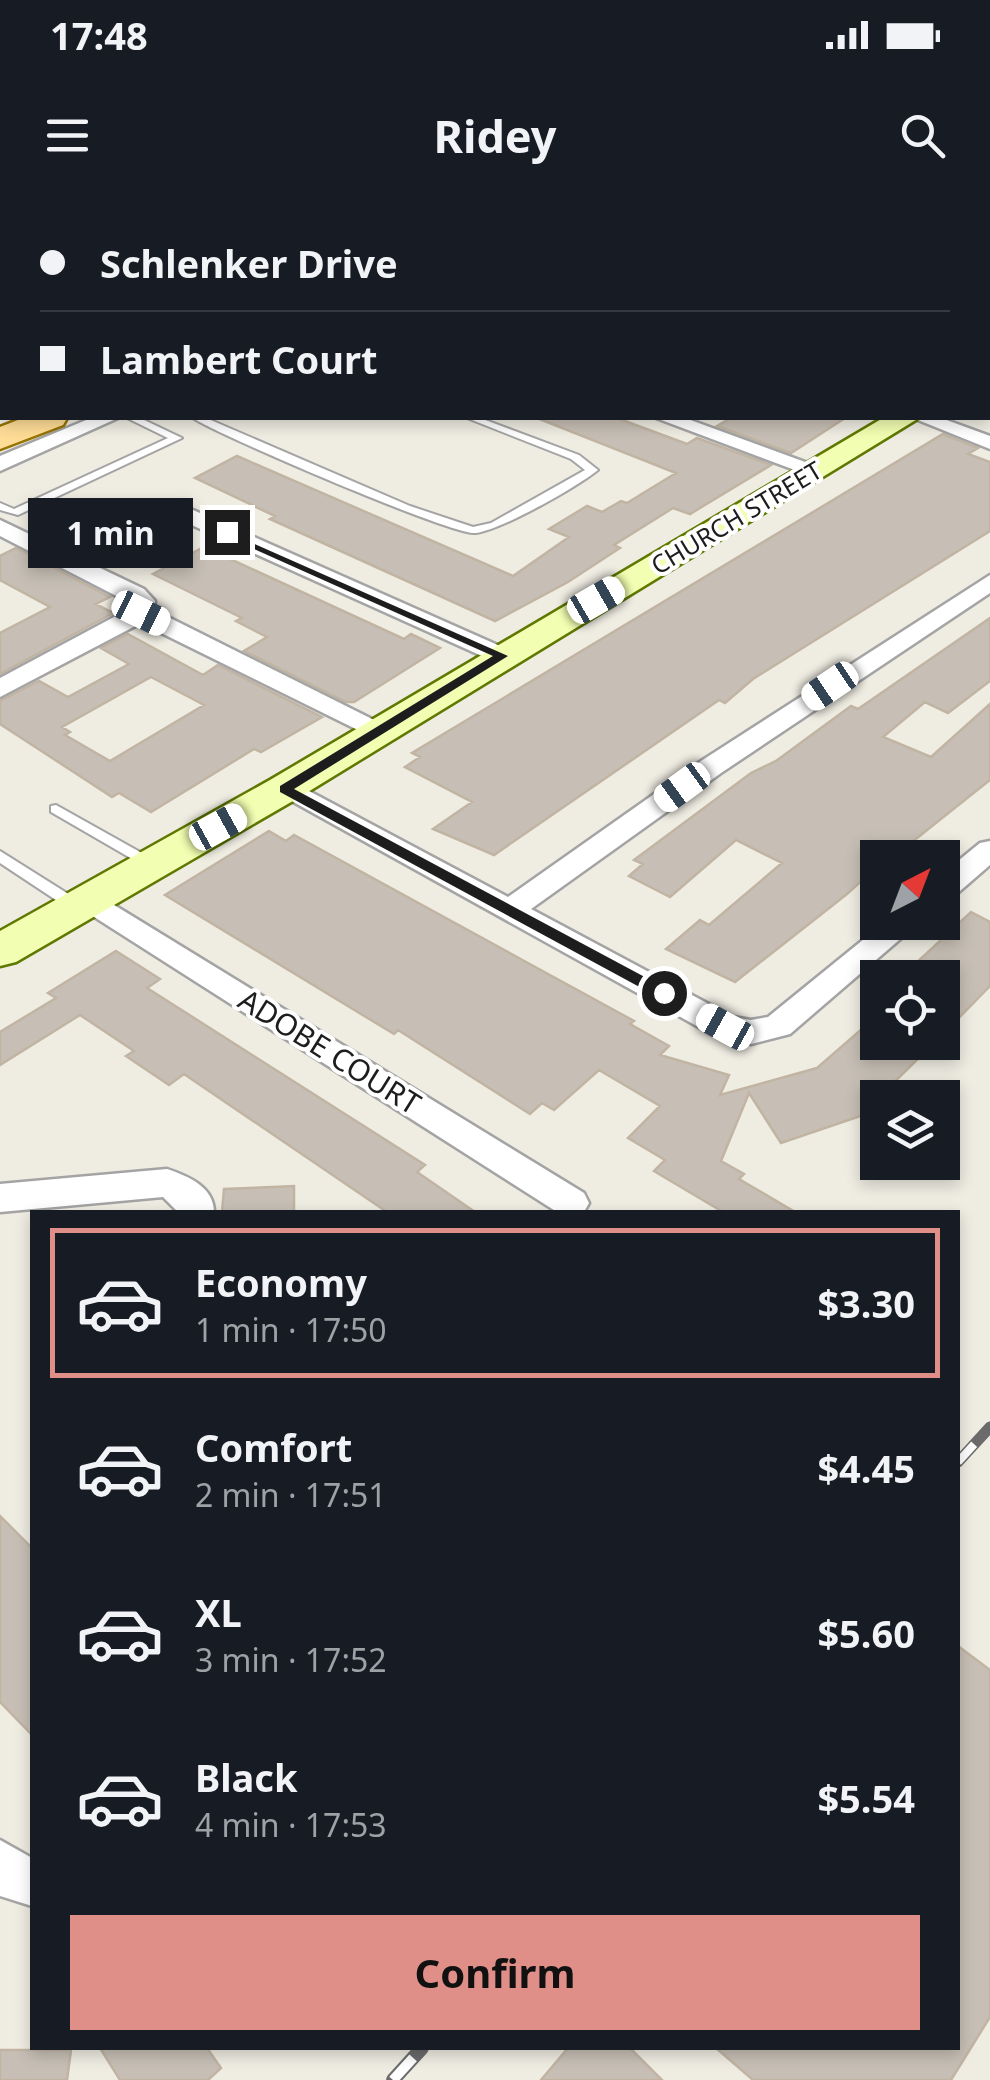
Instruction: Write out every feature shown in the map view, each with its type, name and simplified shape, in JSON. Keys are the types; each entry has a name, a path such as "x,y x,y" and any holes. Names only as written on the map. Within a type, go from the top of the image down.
{"main road":[{"path":"0,439 46,420"}],"street":[{"path":"0,464 103,420"},
{"path":"672,420 816,470"},
{"name":"CHURCH STREET","path":"0,952 284,789 901,420"},
{"path":"934,421 990,443"},
{"path":"193,517 502,656"},
{"path":"0,527 136,594 143,601 141,613"},
{"path":"510,910 727,756 990,582"},
{"path":"0,689 141,613"},
{"path":"141,613 382,731"},
{"path":"284,789 725,1027 764,1031 792,1018 884,940"},
{"path":"960,875 990,850"},
{"name":"ADOBE COURT","path":"82,903 571,1202"},
{"path":"0,1198 167,1184 184,1192 196,1204 196,1210"},
{"path":"0,1865 19,1880 30,1882"}],"lane":[{"path":"0,506 14,513 176,438 136,420"},
{"path":"203,420 472,531 496,525 593,470 575,457 477,420"},
{"path":"56,809 150,864"},
{"path":"0,856 82,903"}],"building":[{"path":"542,420 622,420 687,444 697,438 771,465 690,514 673,508 614,545 620,548 568,582 495,621 270,519 275,516 195,478 237,456 513,576 569,537 549,529 587,506 602,512 621,501 627,503 676,473"},
{"path":"728,420 842,420 791,453 717,426"},
{"path":"943,434 978,448 968,454 990,462 990,531 753,679 725,703 719,700 494,855 433,829 472,802 405,767 420,757 412,753"},
{"path":"204,547 404,639 411,634 440,648 354,702 346,702 244,651 267,637 236,621 242,618 153,574"},
{"path":"16,548 110,597 96,604 113,613 0,674 0,633 50,607 0,580 0,556"},
{"path":"990,618 990,681 948,713 925,702 883,737 931,757 990,704 990,780 915,840 860,840 860,882 735,982 666,949 700,920 709,925 782,863 736,840 670,897 629,876 643,864 634,860 751,773 776,761 851,706 858,709"},
{"path":"128,634 203,675 218,665 322,717 261,752 254,749 151,812 119,793 112,797 0,724 0,701 39,681 68,697 129,664 101,648","holes":["151,677 204,705 110,761 65,735 70,732 62,727"]},
{"path":"269,831 286,841 294,835 634,1021 630,1024 669,1046 660,1055 729,1075 720,1095 817,1068 860,1031 860,1060 917,1060 896,1080 860,1080 860,1116 781,1143 749,1093 721,1161 744,1174 739,1179 792,1210 720,1210 654,1171 665,1160 628,1138 660,1106 599,1070 554,1110 542,1103 530,1114 398,1030 394,1034 165,895"},
{"path":"971,912 990,922 990,986 960,1017 960,960 919,960 941,940 960,940 960,922"},
{"path":"116,951 160,979 147,988 425,1165 417,1172 472,1210 384,1210 184,1074 169,1085 126,1056 134,1051 80,1015 0,1065 0,1032 56,998 48,993"},
{"path":"294,1186 294,1210 222,1210 224,1189"},
{"path":"0,1516 30,1546 30,1733 0,1702"},
{"path":"960,1648 990,1670 990,2017 951,2080 753,2080 718,2050 960,2050"},
{"path":"0,2050 71,2050 67,2080 0,2080"},
{"path":"101,2050 208,2050 221,2068 208,2080 120,2080"},
{"path":"566,2050 632,2050 662,2080 541,2080"}],"railway":[{"path":"960,1460 990,1427"},
{"path":"393,2080 420,2050"}],"route":[{"path":"227,532 502,656 284,789 664,993"}]}
